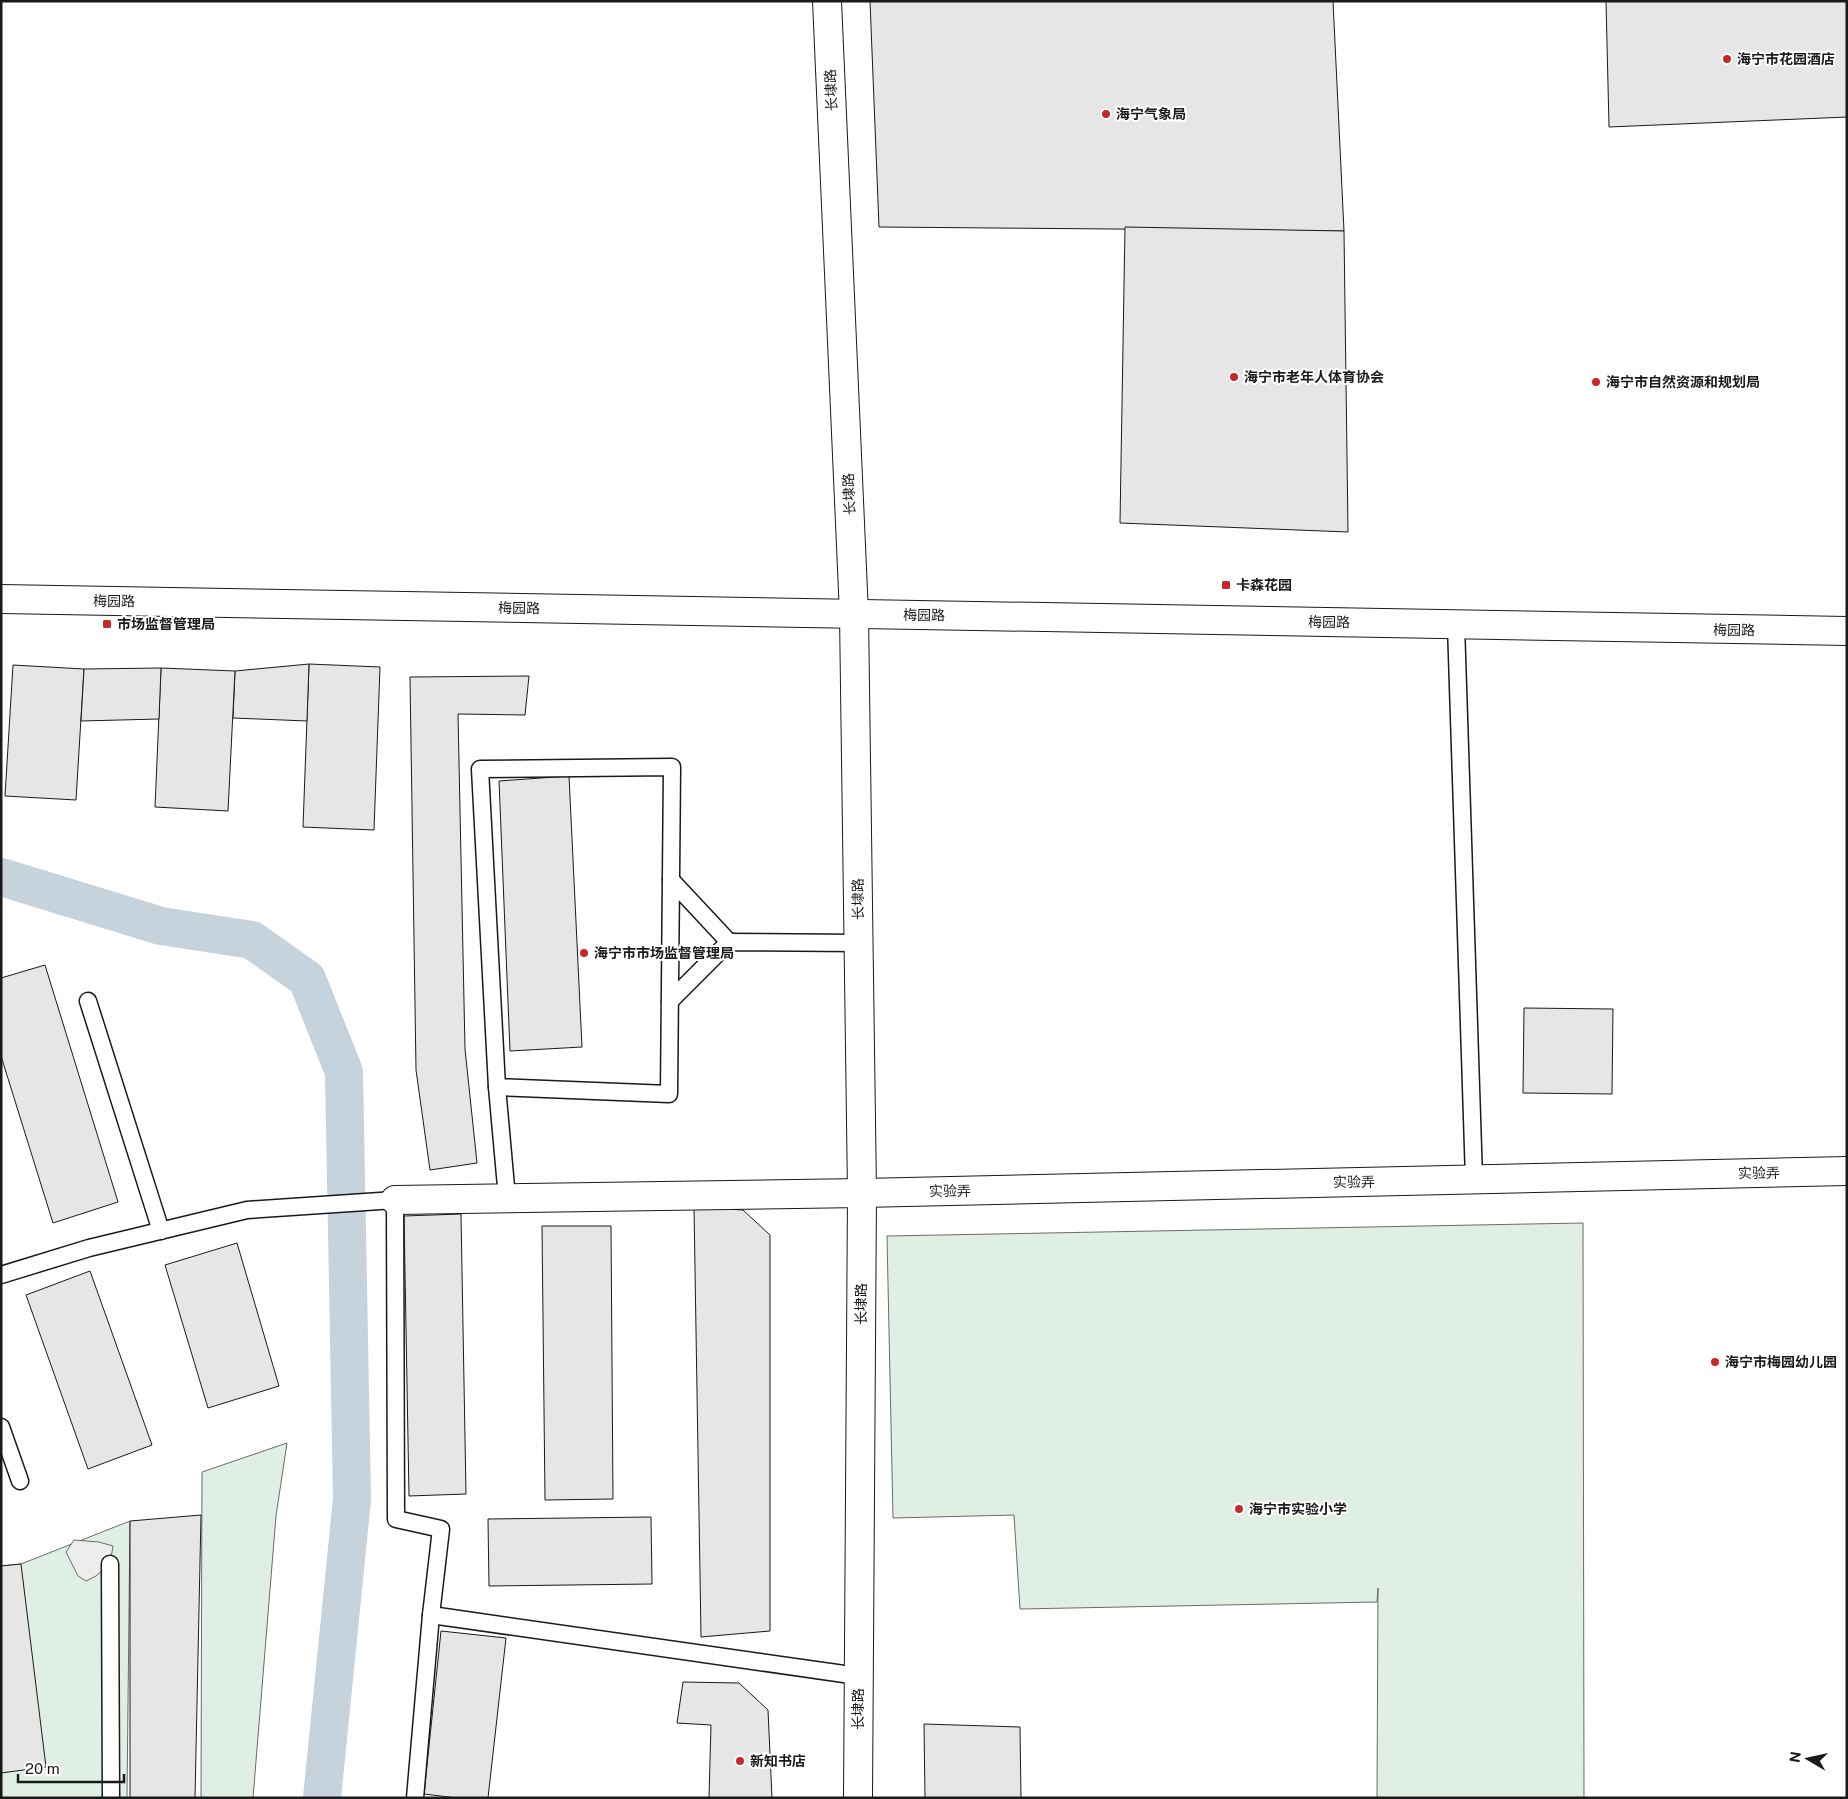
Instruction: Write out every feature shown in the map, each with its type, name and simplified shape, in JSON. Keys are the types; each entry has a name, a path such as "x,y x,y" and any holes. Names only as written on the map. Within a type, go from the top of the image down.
{"street":[{"name":"长埭路","path":"827,1 854,614 862,1193 858,1798"},
{"name":"梅园路","path":"1,599 1847,632"},
{"name":"实验弄","path":"395,1200 862,1193 1847,1171"}],"lane":[{"path":"1456,625 1474,1179"},
{"path":"497,1087 669,1094 672,767 480,770 497,1087 507,1198"},
{"path":"671,880 729,942"},
{"path":"670,1001 729,942 859,943"},
{"path":"88,1001 161,1231"},
{"path":"1,1275 89,1248 247,1210 395,1200 396,1519 441,1529 431,1615 415,1798"},
{"path":"1,1426 20,1481"},
{"path":"110,1564 111,1798"},
{"path":"431,1615 858,1676"}],"green space":[{"name":"海宁市实验小学","path":"1583,1223 1584,1798 1377,1798 1378,1588 1377,1602 1020,1609 1014,1515 893,1518 887,1236"},
{"path":"287,1443 276,1516 253,1798 201,1798 202,1472"},
{"path":"130,1521 127,1798 1,1798 1,1566 21,1564"}],"shaded area":[{"path":"74,1540 99,1542 113,1546 110,1564 96,1576 86,1581 78,1576 66,1552"}],"building":[{"name":"海宁气象局","path":"870,1 1333,1 1344,231 879,227"},
{"name":"海宁市花园酒店","path":"1606,1 1847,1 1847,117 1609,127"},
{"name":"海宁市老年人体育协会","path":"1125,227 1344,231 1348,532 1120,523"},
{"path":"309,664 380,667 374,830 303,827"},
{"path":"309,664 307,721 233,718 235,671"},
{"path":"13,665 84,669 76,800 5,796"},
{"path":"161,668 235,671 228,811 155,807"},
{"path":"161,668 159,719 81,721 84,669"},
{"path":"529,676 525,715 458,714 465,1049 477,1163 430,1170 416,1070 410,677"},
{"path":"569,776 582,1047 510,1051 499,781"},
{"path":"45,965 118,1202 53,1223 1,1056 1,978"},
{"path":"1524,1008 1613,1009 1612,1094 1523,1093"},
{"path":"694,1207 743,1210 770,1235 770,1631 701,1637"},
{"path":"461,1214 466,1494 409,1496 404,1216"},
{"path":"542,1226 611,1226 613,1499 545,1500"},
{"path":"237,1243 279,1386 208,1408 165,1265"},
{"path":"90,1271 152,1445 88,1469 26,1295"},
{"path":"201,1515 195,1798 130,1798 130,1521"},
{"path":"651,1517 652,1584 489,1586 488,1519"},
{"path":"21,1564 46,1767 1,1773 1,1566"},
{"path":"441,1631 506,1638 488,1798 457,1798 424,1794"},
{"name":"新知书店","path":"683,1682 739,1683 768,1710 772,1798 709,1798 711,1725 677,1723"},
{"path":"924,1724 1020,1727 1021,1798 925,1798"}],"waterway":[{"path":"1,877 161,926 252,940 307,979 344,1072 352,1499 322,1798"}],"place":[{"name":"海宁市花园酒店","path":"1727,59"},
{"name":"海宁气象局","path":"1106,114"},
{"name":"海宁市老年人体育协会","path":"1234,377"},
{"name":"海宁市自然资源和规划局","path":"1596,382"},
{"name":"卡森花园","path":"1226,585"},
{"name":"市场监督管理局","path":"107,624"},
{"name":"海宁市市场监督管理局","path":"584,953"},
{"name":"海宁市梅园幼儿园","path":"1715,1362"},
{"name":"海宁市实验小学","path":"1239,1509"},
{"name":"新知书店","path":"740,1761"}]}
